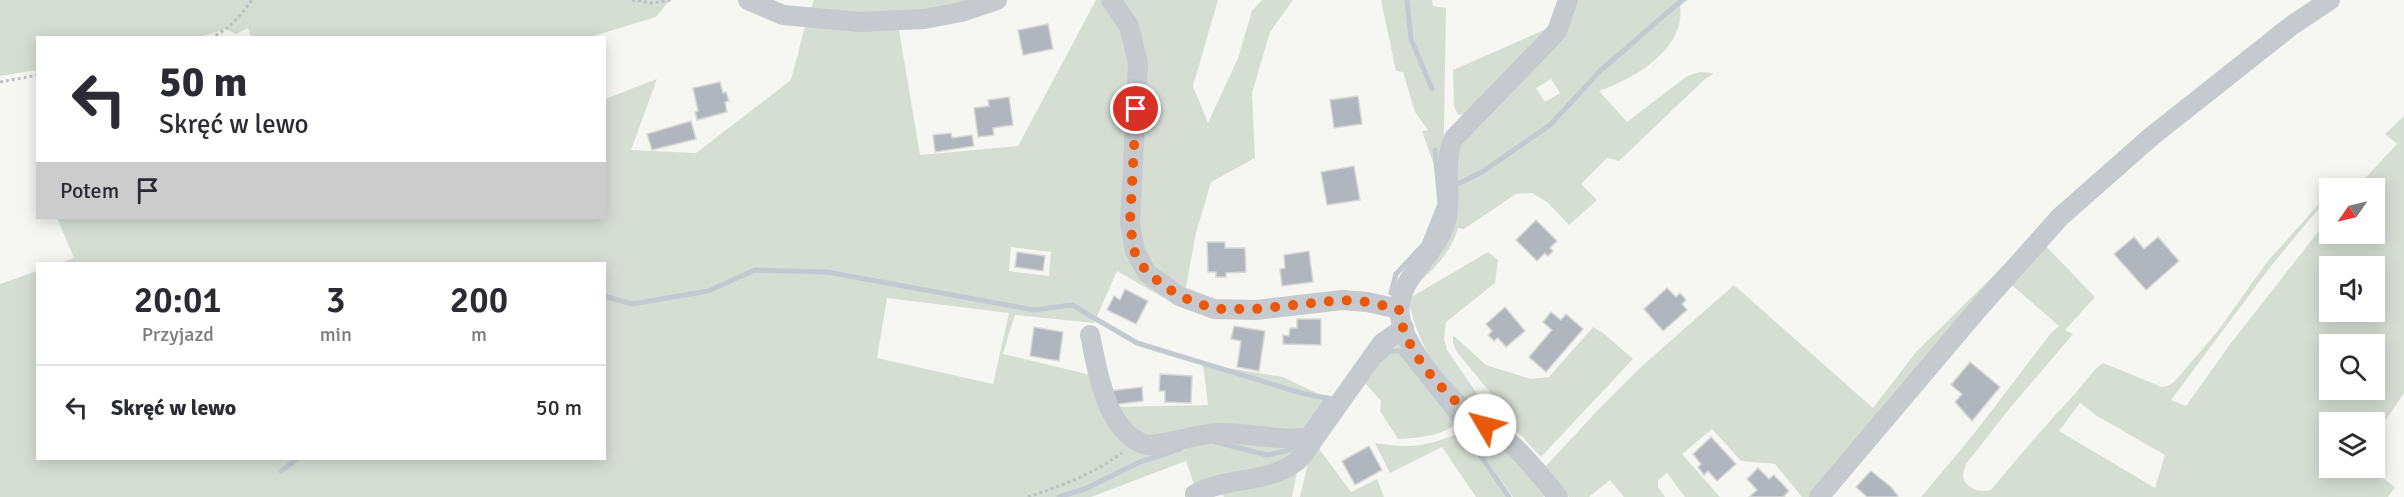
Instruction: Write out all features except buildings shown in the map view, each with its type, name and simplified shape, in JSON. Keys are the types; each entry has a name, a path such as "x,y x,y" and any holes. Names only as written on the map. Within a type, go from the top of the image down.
{"street":[{"path":"748,0 783,15 860,22 924,19 961,12 997,0"},
{"path":"1111,0 1129,26 1138,63 1130,223 1134,251 1147,273 1179,296 1214,309 1256,309 1342,300 1367,302 1401,312"},
{"path":"1195,494 1230,483 1270,475 1284,470 1298,460 1382,343 1401,312 1409,281 1440,236 1446,223 1449,202 1449,150 1454,138 1552,36 1564,15 1568,0"},
{"path":"1819,497 1978,309 2060,217 2151,136 2291,26 2330,0"},
{"path":"1401,312 1417,354 1444,391 1468,413 1508,441 1558,497"},
{"path":"1090,335 1105,400 1126,431 1143,444 1223,433 1271,438 1305,439 1316,436"}],"path":[{"path":"214,36 231,25 252,0"},
{"path":"632,0 652,3 671,0"},
{"path":"0,82 36,75"},
{"path":"1028,497 1064,485 1094,471 1122,453 1136,440"}],"shaded area":[{"path":"0,0 670,0 656,17 593,36 251,36 248,28 236,34 226,29 203,36 36,36 36,70 0,76"},
{"path":"814,0 983,0 945,11 809,14"},
{"path":"1096,0 1102,0 1124,31 1131,55 1130,251 1191,310 1162,297 1117,271 1094,323 1015,315 1003,354 1091,375 1134,447 1209,437 1308,441 1295,458 1195,487 1186,461 1091,497 0,497 0,284 36,271 36,460 606,460 606,262 63,262 74,258 57,219 606,219 606,99 657,79 631,150 696,153 791,80 806,22 898,24 920,155 1018,146","holes":["1011,247 1051,252 1049,276 1009,271","887,298 1009,313 993,384 877,358"]},
{"path":"1116,0 1218,0 1193,86 1208,123 1238,58 1252,11 1262,0 1293,0 1270,32 1252,93 1255,158 1211,182 1196,233 1185,292 1163,279 1139,242 1142,72"},
{"path":"1381,0 1432,0 1433,6 1446,8 1443,190 1422,131 1428,130 1415,112 1403,72 1396,71"},
{"path":"1572,0 1688,0 1680,6 1680,22 1675,36 1666,49 1642,70 1599,91 1627,122 1687,76 1700,72 1714,73 1619,161 1607,158 1581,184 1597,200 1569,225 1547,202 1532,193 1516,194 1464,229 1458,228 1451,245 1440,261 1412,287 1435,249 1453,156","holes":["1551,79 1560,93 1545,102 1536,88"]},
{"path":"1551,27 1464,114 1458,115 1454,106 1453,70"},
{"path":"2404,116 2404,393 2385,421 2385,412 2319,412 2319,478 2383,478 2395,487 2388,497 1921,497 1973,435 2051,333 2059,326 2012,285 2043,243 2095,297 2065,330 2073,334 1966,464 1964,480 1974,489 1983,491 1992,489 2090,375 2103,363 2162,387 2174,382 2217,332 2267,262 2319,204 2319,208 2271,266 2171,400 2186,406 2231,343 2319,231 2319,244 2385,244 2385,178 2365,178 2397,144 2385,134","holes":["2080,403 2097,416 2165,455 2155,488 2059,431"]},
{"path":"2053,217 1810,497 1802,497 1775,464 1741,461 1712,429 1682,454 1720,497 1685,497 1667,473 1658,480 1658,487 1665,497 1624,497 1610,480 1589,497 1569,497 1545,467 1642,366 1734,285 1873,408 1916,352"},
{"path":"1488,252 1498,260 1495,283 1446,322 1444,339 1447,350 1495,420 1463,396 1438,369 1420,337 1408,299"},
{"path":"1593,327 1633,359 1541,457 1508,422 1493,396 1457,352 1453,343 1453,335 1486,365 1531,379 1549,377"},
{"path":"1399,343 1462,414 1452,427 1434,434 1398,439 1380,411 1381,401 1365,383 1380,353"},
{"path":"1203,364 1283,377 1333,401 1310,429 1146,440 1111,407 1208,405"},
{"path":"1472,423 1488,434 1548,495 1513,497 1465,430"},
{"path":"1461,433 1507,497 1476,497 1442,447 1390,473 1375,443 1400,446 1419,445"},
{"path":"1317,446 1351,492 1377,479 1384,497 1300,497 1308,463"},
{"path":"1299,462 1292,497 1224,497 1220,489"}],"waterway":[{"path":"1407,0 1411,39 1432,89"},
{"path":"1456,185 1482,172 1550,125 1600,71 1682,0"},
{"path":"1391,293 1396,274 1424,244 1440,204 1435,150"},
{"path":"606,297 632,304 708,291 755,270 827,272 1034,310 1072,305 1137,343 1301,393 1336,400"},
{"path":"1381,359 1390,351 1400,351 1465,433 1509,497"},
{"path":"1303,433 1328,398"},
{"path":"1212,441 1267,455 1290,450 1296,443"},
{"path":"1059,497 1085,489 1140,462 1180,449"},
{"path":"281,471 296,460"}],"route":[{"path":"1136,109 1130,223 1134,251 1147,273 1179,296 1214,309 1256,309 1342,300 1367,302 1399,309 1405,333 1444,391 1485,425"}]}
